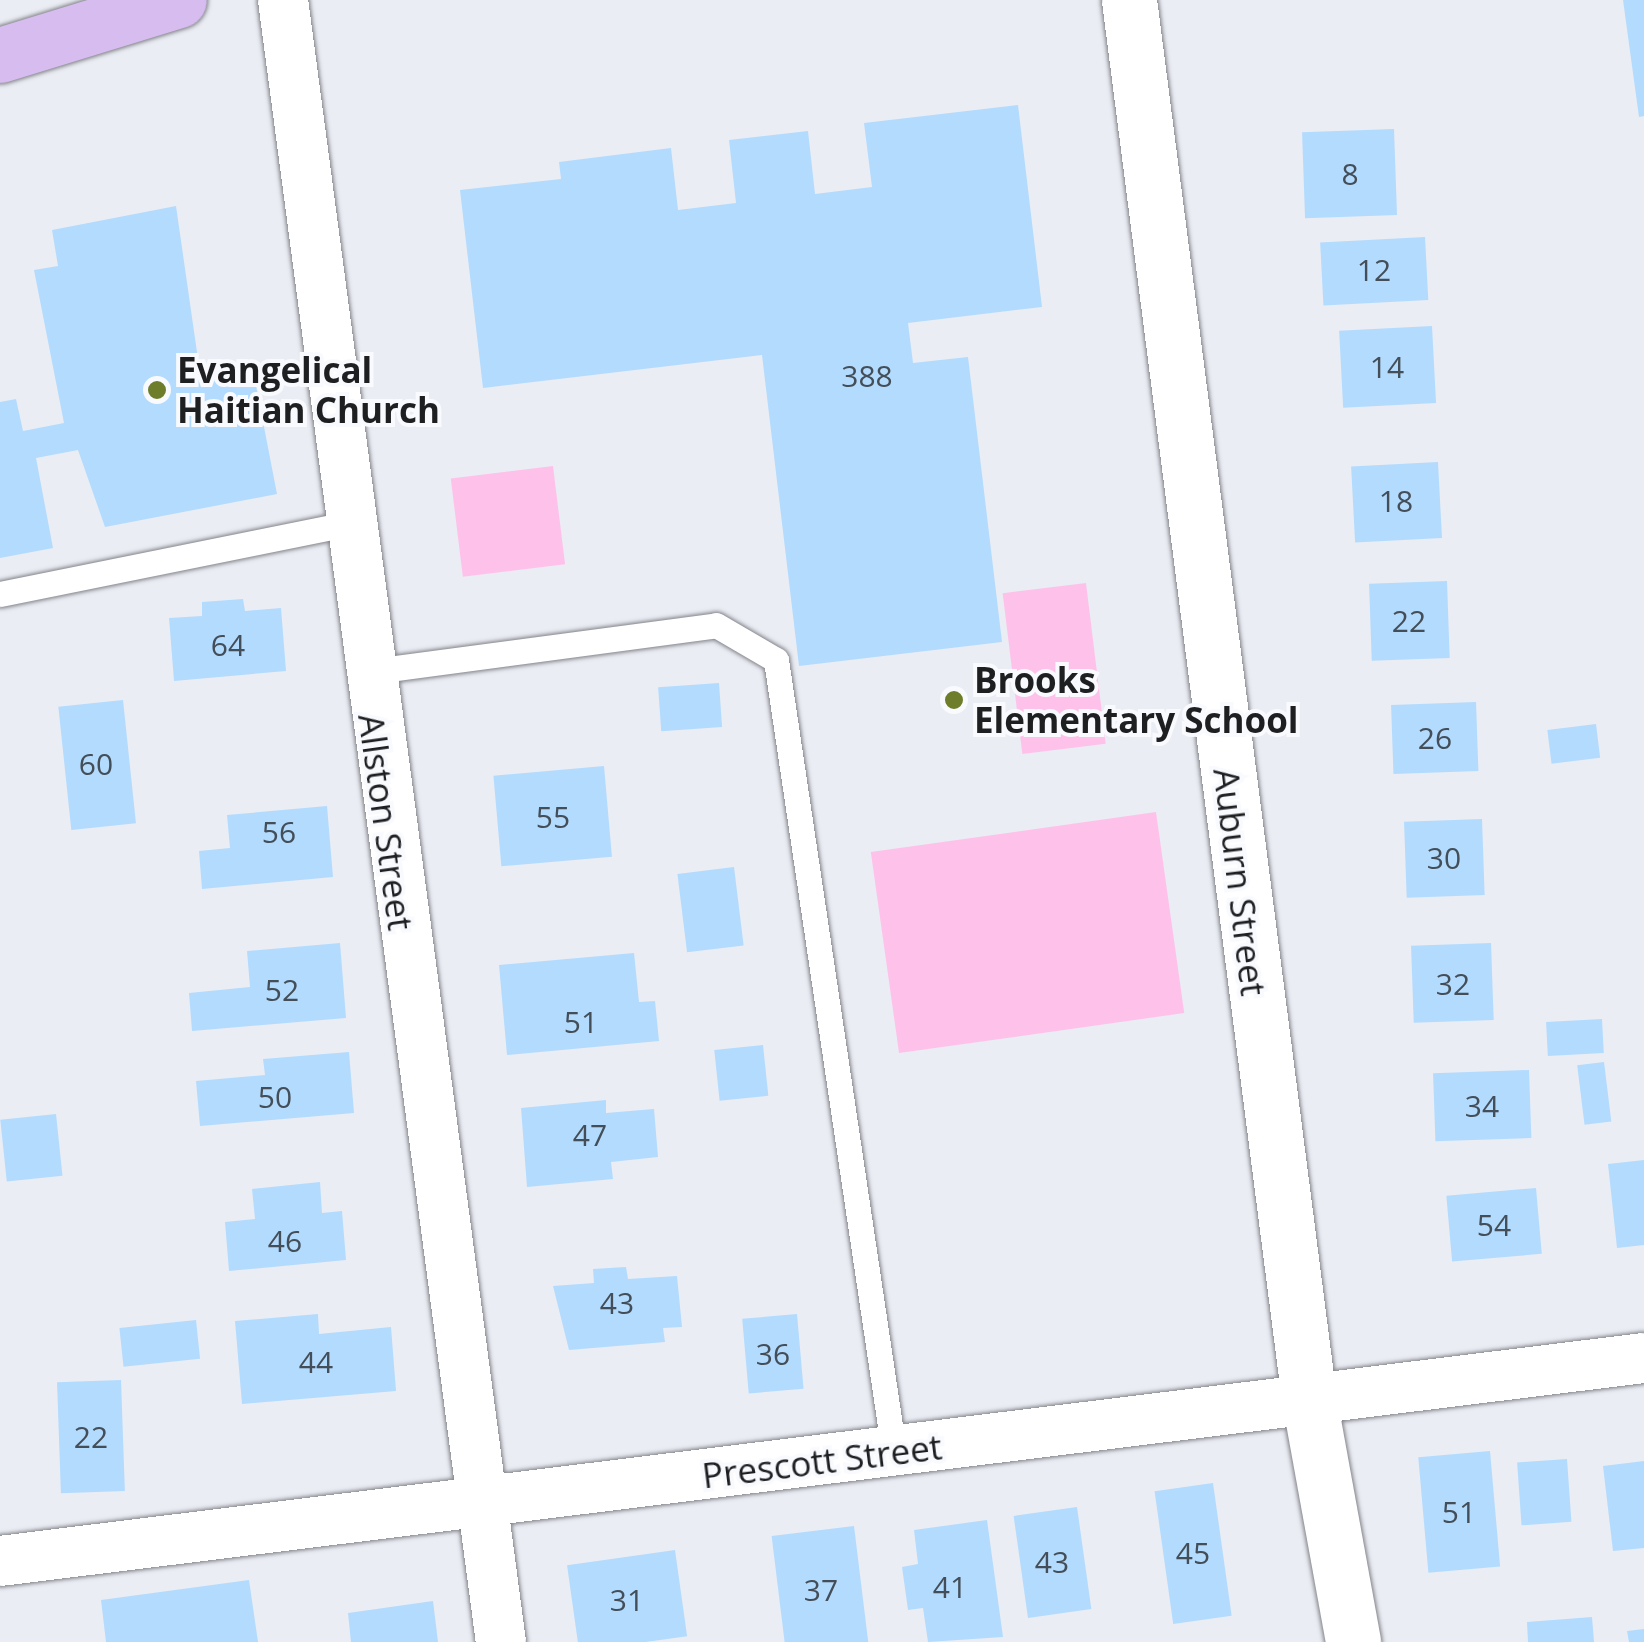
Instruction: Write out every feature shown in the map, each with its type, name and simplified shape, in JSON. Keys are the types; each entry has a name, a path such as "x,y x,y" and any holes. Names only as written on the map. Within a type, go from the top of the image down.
{"main road":[{"path":"0,55 179,0"}],"street":[{"name":"Allston Street","path":"284,0 366,672 501,1642"},
{"name":"Auburn Street","path":"1129,0 1309,1399 1352,1642"},
{"name":"Prescott Street","path":"0,1560 483,1505 1644,1358"}],"lane":[{"path":"0,594 348,524"},
{"path":"366,672 716,624 776,660 894,1452"}],"shaded area":[{"path":"553,466 565,564 463,577 451,479"},
{"path":"1086,583 1106,744 1022,754 1003,593"},
{"path":"1156,812 1184,1013 899,1053 871,852"}],"building":[{"path":"1623,0 1644,0 1644,116 1639,117"},
{"path":"1018,105 1042,307 908,323 913,363 968,357 1002,642 799,666 762,355 483,388 460,190 561,179 559,162 671,148 678,210 736,203 729,140 808,131 815,194 872,187 864,123"},
{"path":"1394,129 1397,215 1305,218 1302,132"},
{"name":"Evangelical Haitian Church","path":"176,206 201,380 253,370 277,494 105,527 78,450 36,458 53,548 0,558 0,402 16,399 23,431 64,423 34,270 58,266 52,230"},
{"path":"1425,237 1428,300 1323,305 1320,242"},
{"path":"1432,326 1436,403 1343,408 1339,331"},
{"path":"1438,462 1442,538 1355,542 1351,467"},
{"path":"1447,581 1450,658 1372,661 1369,584"},
{"path":"243,599 245,611 281,608 286,671 174,681 169,618 202,616 202,602"},
{"path":"719,683 722,727 661,731 658,687"},
{"path":"123,700 136,823 71,830 58,707"},
{"path":"1476,702 1478,771 1393,774 1391,705"},
{"path":"1596,724 1600,758 1552,764 1547,730"},
{"path":"604,766 612,857 501,866 493,776"},
{"path":"327,806 333,877 202,889 199,851 230,848 227,815"},
{"path":"1482,819 1485,895 1407,898 1404,822"},
{"path":"734,867 744,945 687,952 677,874"},
{"path":"340,943 346,1018 192,1031 189,993 250,987 247,951"},
{"path":"1491,943 1494,1020 1414,1023 1411,946"},
{"path":"634,953 639,1002 655,1001 659,1041 507,1055 499,965"},
{"path":"1602,1019 1604,1053 1548,1056 1546,1022"},
{"path":"763,1045 768,1096 720,1101 714,1050"},
{"path":"349,1052 354,1113 200,1126 196,1081 265,1075 263,1059"},
{"path":"1604,1062 1611,1122 1585,1125 1577,1065"},
{"path":"1529,1070 1531,1138 1435,1141 1433,1073"},
{"path":"606,1100 606,1113 654,1109 658,1157 611,1162 613,1179 527,1187 521,1108"},
{"path":"56,1114 62,1176 7,1182 0,1120"},
{"path":"1644,1160 1644,1245 1617,1248 1608,1164"},
{"path":"320,1182 322,1213 342,1211 346,1260 229,1271 225,1222 255,1219 252,1189"},
{"path":"1536,1188 1542,1254 1452,1262 1446,1196"},
{"path":"626,1267 628,1279 677,1276 682,1327 663,1328 665,1342 569,1350 553,1286 594,1283 593,1269"},
{"path":"318,1314 319,1334 391,1327 396,1391 242,1404 235,1321"},
{"path":"797,1314 804,1389 749,1394 742,1319"},
{"path":"196,1320 200,1359 123,1367 119,1328"},
{"path":"121,1380 125,1491 61,1493 57,1382"},
{"path":"1490,1451 1500,1567 1428,1573 1418,1457"},
{"path":"1567,1459 1571,1522 1522,1525 1517,1462"},
{"path":"1644,1461 1644,1548 1613,1551 1603,1466"},
{"path":"1213,1483 1232,1616 1173,1624 1155,1491"},
{"path":"1077,1507 1091,1609 1028,1618 1014,1516"},
{"path":"987,1520 1003,1637 928,1642 923,1608 908,1610 902,1567 918,1564 914,1530"},
{"path":"854,1526 868,1642 785,1642 772,1536"},
{"path":"675,1550 687,1636 646,1642 578,1642 567,1565"},
{"path":"249,1580 258,1642 106,1642 101,1600"},
{"path":"433,1601 438,1642 351,1642 348,1613"},
{"path":"1592,1617 1594,1642 1528,1642 1527,1622"},
{"path":"1644,1629 1644,1642 1629,1642 1627,1631"}],"place":[{"name":"Evangelical Haitian Church","path":"157,390"},
{"name":"Brooks Elementary School","path":"954,700"}]}
